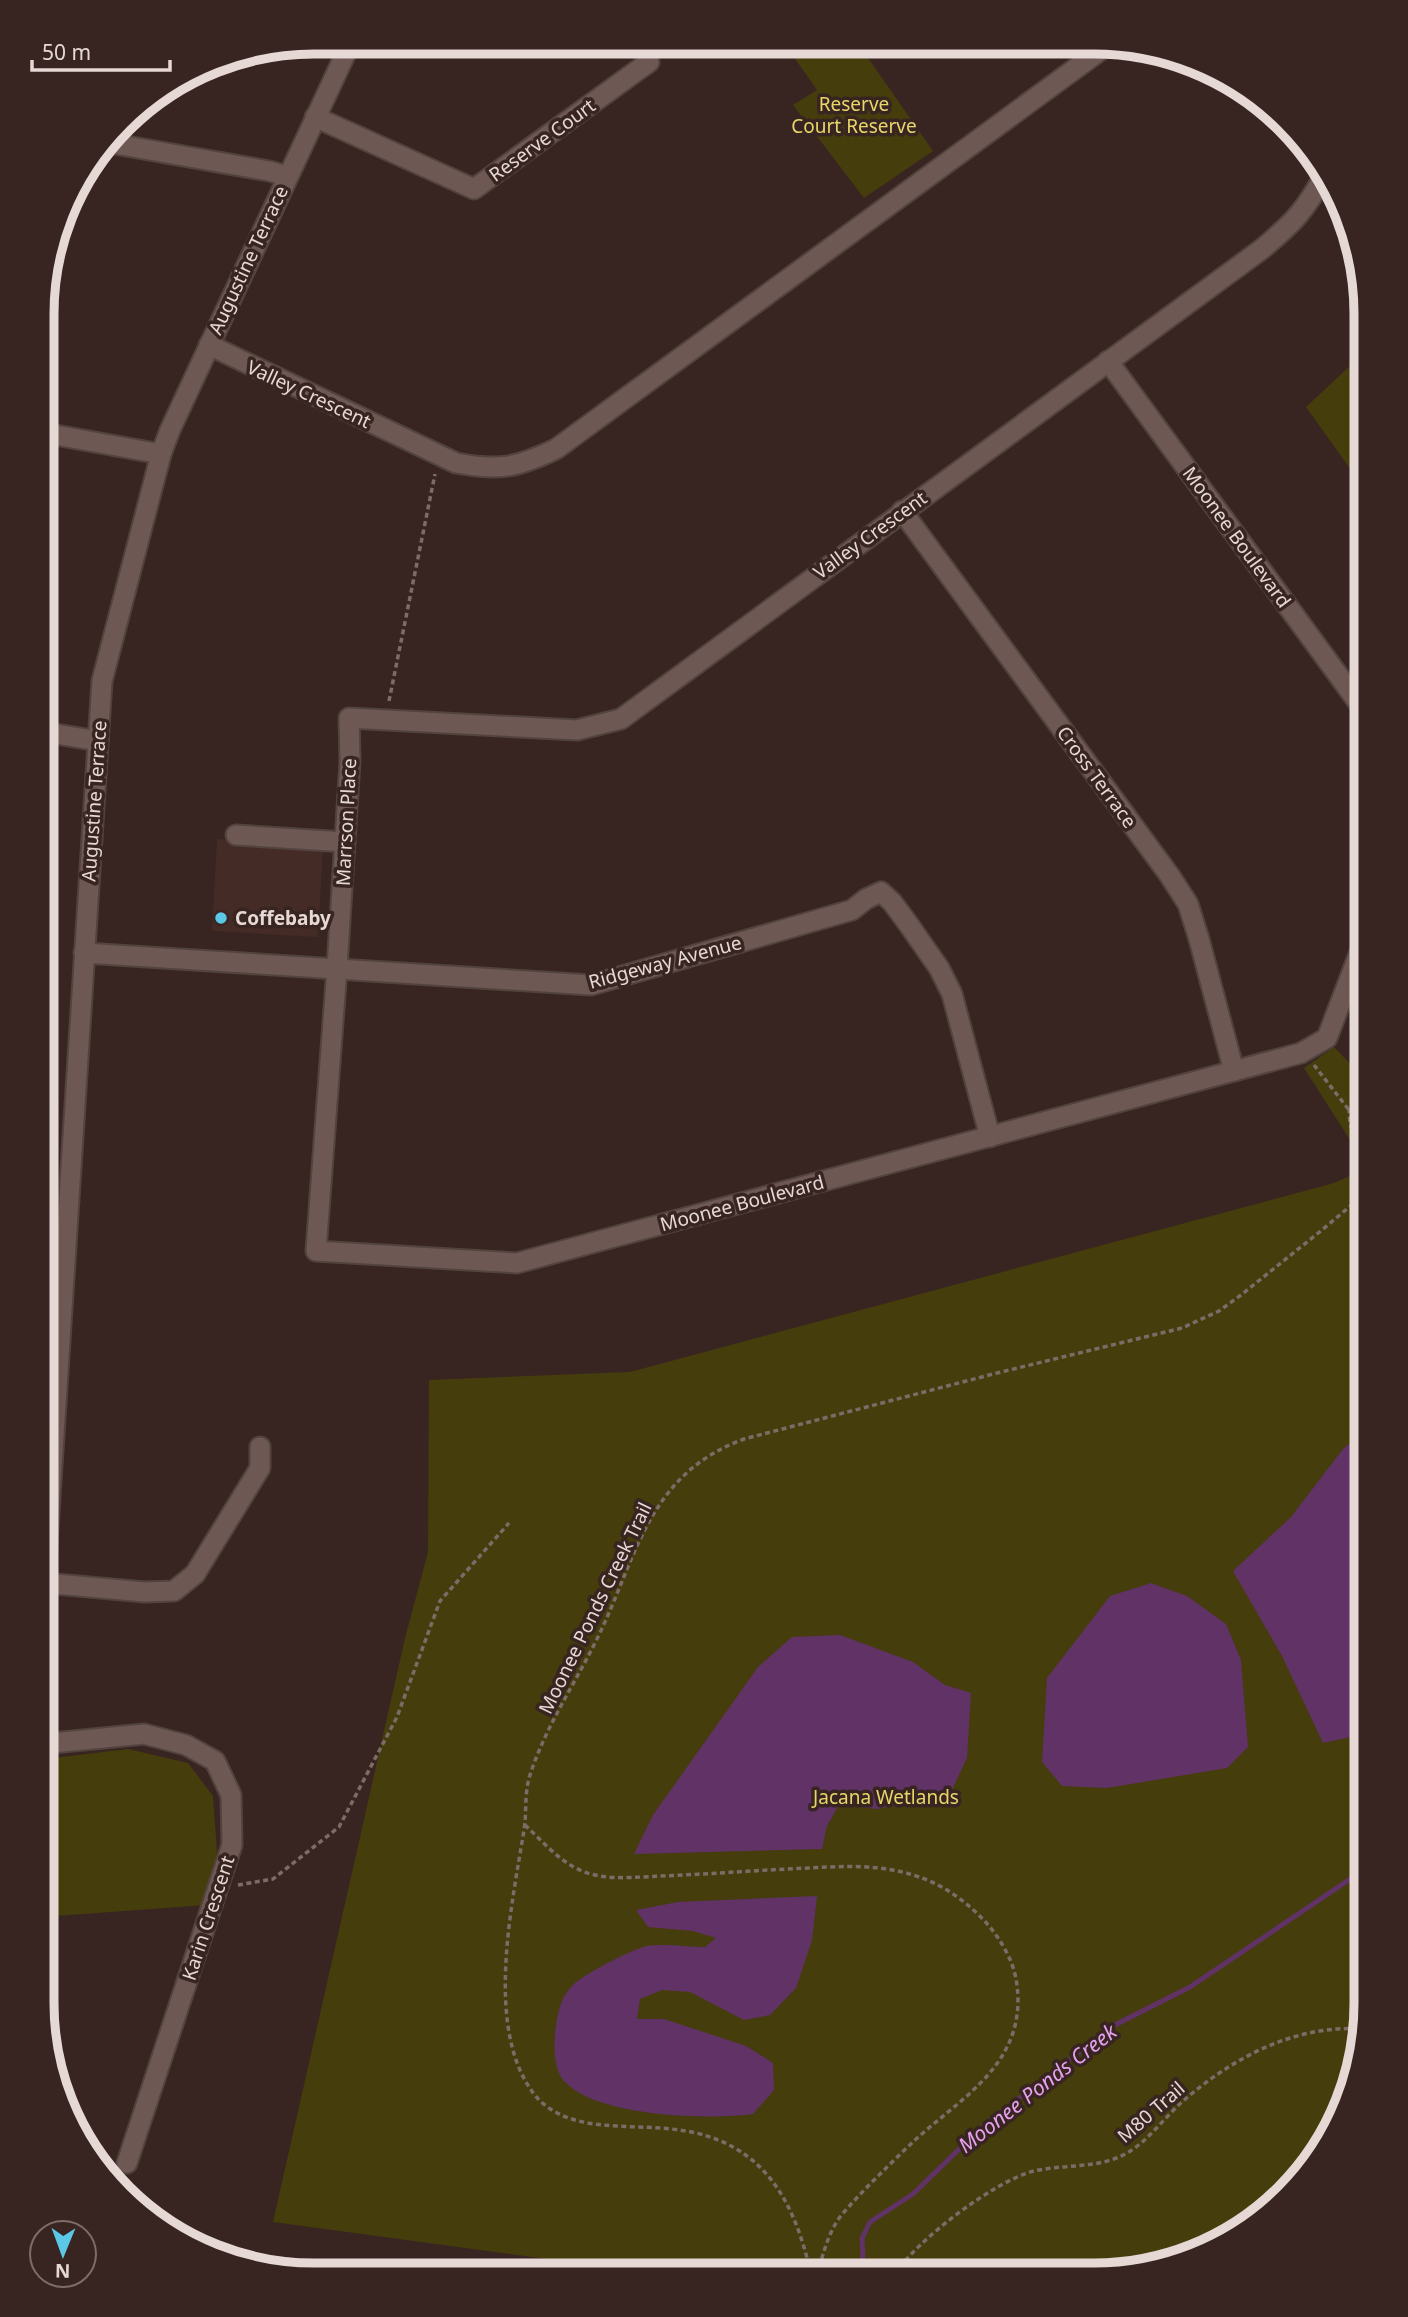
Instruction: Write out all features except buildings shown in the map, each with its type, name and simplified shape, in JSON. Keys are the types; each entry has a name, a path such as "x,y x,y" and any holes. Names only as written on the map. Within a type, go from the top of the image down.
{"street":[{"name":"Augustine Terrace","path":"54,1426 102,681 161,454 345,54"},
{"name":"Valley Crescent","path":"209,345 456,463 488,469 527,463 556,449 1095,54"},
{"name":"Reserve Court","path":"315,117 474,189 649,62"},
{"path":"118,145 287,176"},
{"name":"Valley Crescent","path":"349,718 577,730 621,719 1262,248 1294,222 1319,185"},
{"name":"Moonee Boulevard","path":"1108,361 1354,697"},
{"path":"54,435 161,454"},
{"name":"Cross Terrace","path":"902,511 1188,904 1234,1071"},
{"name":"Marrson Place","path":"337,968 351,734 349,718"},
{"path":"54,734 98,741"},
{"path":"236,835 345,842"},
{"name":"Ridgeway Avenue","path":"84,953 591,985 852,910 881,892 892,902 939,968 952,994 990,1137"},
{"name":"Moonee Boulevard","path":"337,968 316,1251 517,1263 1301,1053 1327,1038 1354,967"},
{"path":"54,1584 145,1592 174,1591 195,1574 260,1468 260,1447"},
{"name":"Karin Crescent","path":"54,1743 144,1734 186,1745 215,1761 231,1795 232,1845 127,2163"}],"path":[{"path":"389,701 435,474"},
{"path":"1318,1068 1354,1115"},
{"path":"1349,1110 1350,1125 1354,1132"},
{"name":"Moonee Ponds Creek Trail","path":"808,2263 795,2220 783,2194 747,2155 721,2140 696,2133 663,2128 588,2124 570,2119 543,2105 521,2075 513,2055 506,2000 509,1919 525,1825 526,1788 530,1774 574,1682 608,1618 641,1536 664,1498 684,1475 724,1446 997,1373 1182,1328 1219,1311 1241,1296 1354,1201"},
{"path":"218,1888 273,1879 339,1827 397,1717 440,1601 509,1523"},
{"path":"525,1825 571,1866 598,1875 620,1877 713,1874 870,1866 896,1871 921,1877 946,1890 975,1913 998,1937 1012,1961 1018,1995 1016,2024 1006,2052 993,2071 972,2092 915,2140 843,2213 832,2228 821,2263"},
{"name":"M80 Trail","path":"905,2263 930,2237 1000,2184 1034,2171 1092,2164 1126,2153 1206,2083 1238,2061 1290,2037 1353,2028"}],"shaded area":[{"path":"217,839 323,845 318,937 212,931"},
{"path":"1354,1440 1354,1736 1323,1743 1282,1656 1233,1571 1291,1517 1343,1449"},
{"path":"1151,1583 1187,1596 1226,1624 1241,1660 1248,1747 1227,1768 1107,1788 1062,1786 1042,1762 1047,1678 1110,1596"},
{"path":"840,1635 913,1662 945,1685 971,1693 967,1758 949,1796 877,1809 839,1805 827,1826 822,1849 634,1854 653,1815 758,1667 792,1637"},
{"path":"817,1896 812,1940 796,1988 770,2015 744,2020 690,1992 662,1990 640,1999 637,2019 664,2019 746,2046 773,2063 774,2090 753,2114 682,2116 626,2109 579,2093 564,2081 555,2059 556,2029 561,2003 577,1981 640,1948 661,1945 705,1947 716,1938 693,1931 648,1927 636,1910 678,1902"}],"green space":[{"name":"Reserve Court Reserve","path":"792,54 867,54 933,151 864,198 793,105 817,90"},
{"path":"1354,362 1354,474 1306,407"},
{"path":"1334,1047 1354,1068 1354,1146 1304,1068"},
{"name":"Jacana Wetlands","path":"1354,1174 1354,2003 1349,2054 1334,2102 1310,2147 1278,2187 1238,2219 1193,2243 1145,2258 1094,2263 563,2263 273,2222 405,1638 428,1552 429,1380 630,1372 1334,1183"},
{"path":"128,1749 188,1763 213,1796 217,1852 206,1905 54,1916 54,1758"}],"waterway":[{"name":"Moonee Ponds Creek","path":"861,2263 863,2257 862,2238 870,2222 913,2194 986,2123 1107,2029 1190,1987 1354,1876"}],"place":[{"name":"Coffebaby","path":"221,918"}]}
